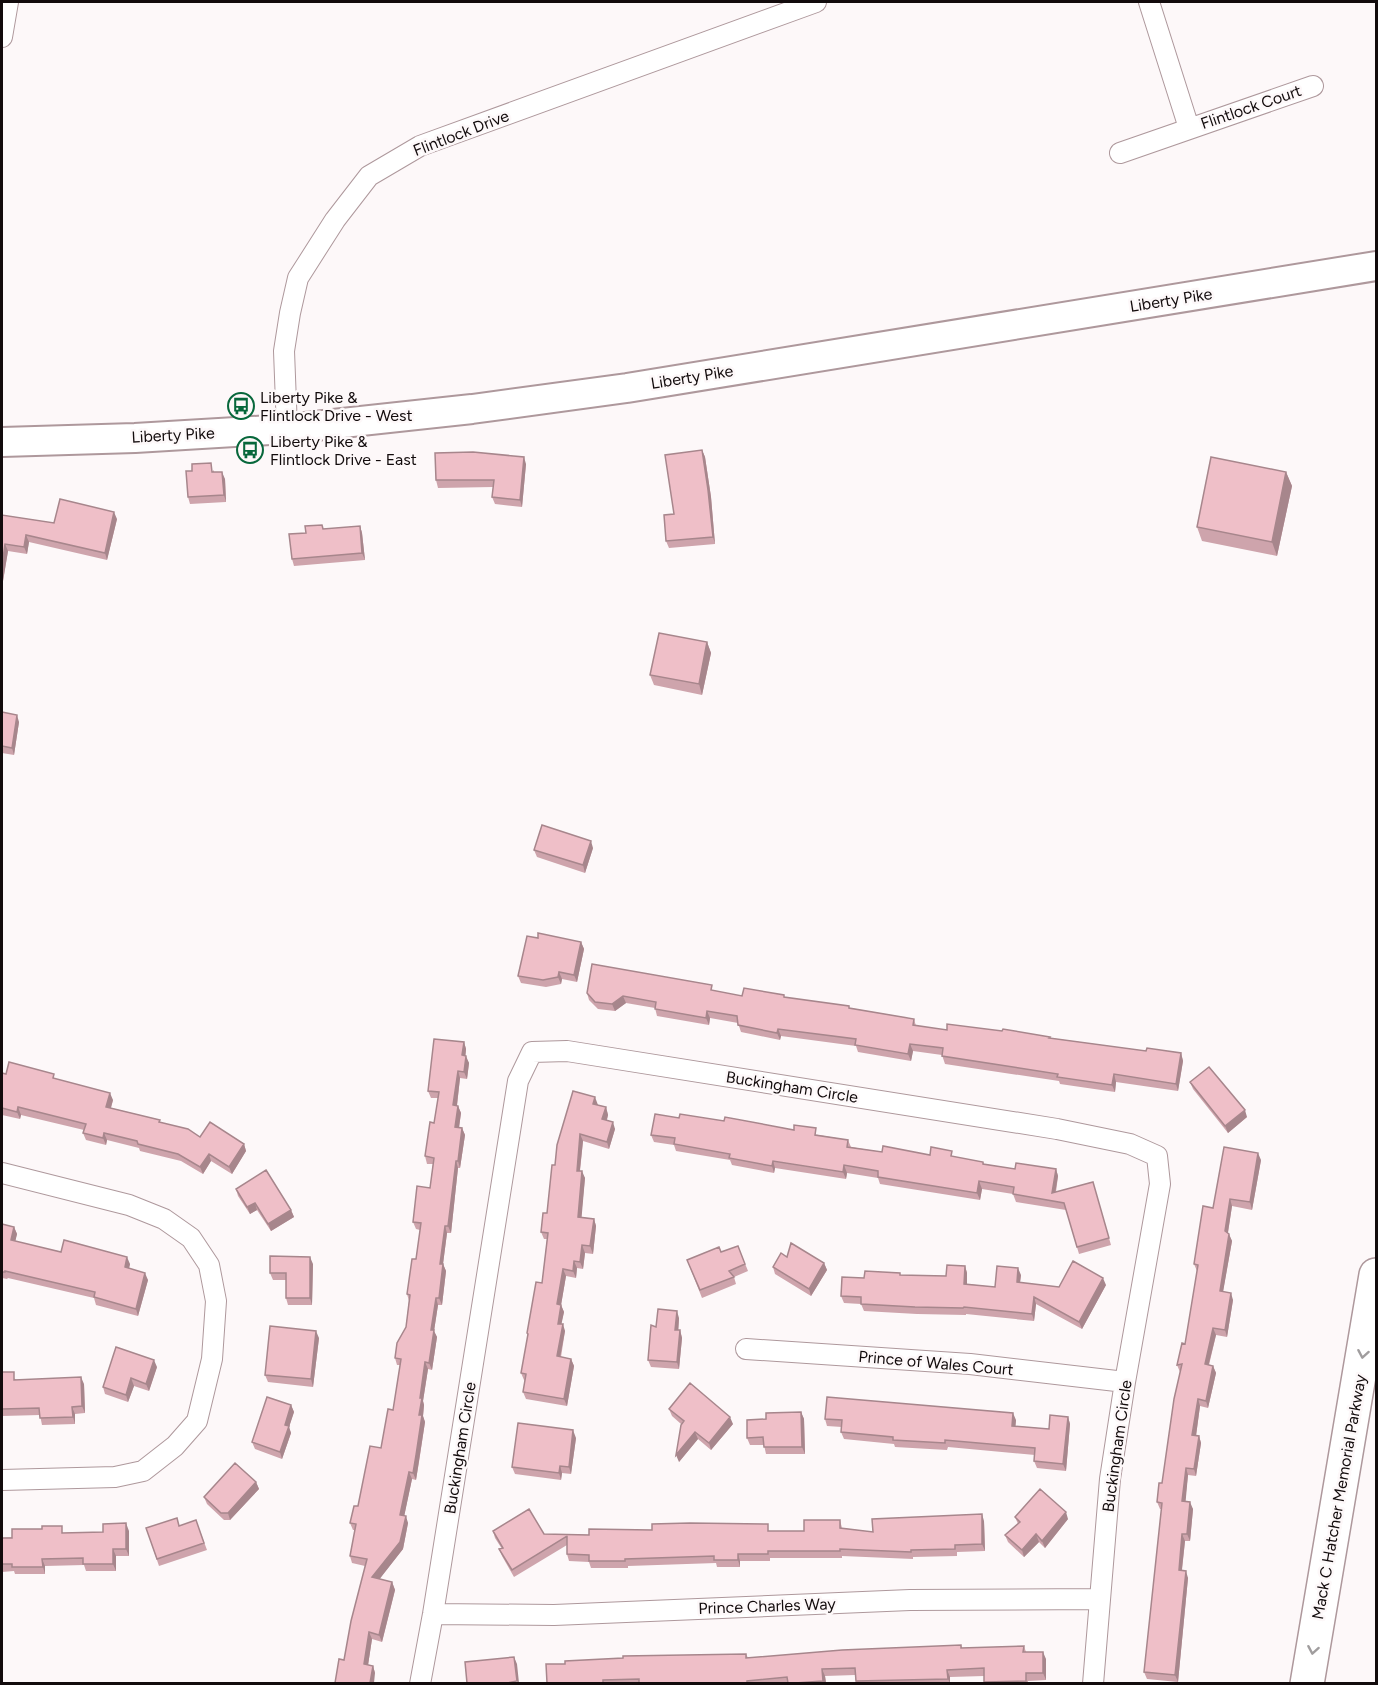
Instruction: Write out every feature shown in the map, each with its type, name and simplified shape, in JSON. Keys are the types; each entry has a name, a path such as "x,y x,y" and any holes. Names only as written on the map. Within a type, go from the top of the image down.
{"highway":[{"name":"Mack C Hatcher Memorial Parkway","path":"1307,1683 1377,1275"}],"street":[{"path":"2,37 8,2"},
{"name":"Flintlock Drive","path":"286,429 284,351 298,278 335,220 369,176 420,146 816,2"},
{"name":"Flintlock Court","path":"1149,2 1189,128"},
{"name":"Flintlock Court","path":"1120,153 1313,86"},
{"name":"Liberty Pike","path":"2,442 135,438 286,429 472,409 627,388 1377,266"},
{"name":"Buckingham Circle","path":"420,1683 518,1081 532,1052 567,1051 1057,1129 1130,1144 1157,1156 1160,1184 1110,1479 1093,1683"},
{"path":"2,1173 129,1205 164,1219 191,1238 209,1265 216,1300 212,1359 197,1421 175,1446 143,1471 115,1477 2,1480"},
{"name":"Prince of Wales Court","path":"746,1349 970,1364 1125,1382"},
{"name":"Prince Charles Way","path":"433,1614 554,1615 910,1600 1100,1599"}],"building":[{"path":"702,450 713,537 666,541 664,515 674,514 665,455"},
{"path":"473,452 524,457 520,500 492,497 494,480 436,480 435,453"},
{"path":"1211,457 1286,472 1272,542 1197,527"},
{"path":"211,463 212,472 222,472 224,495 188,497 186,471 192,471 192,464"},
{"path":"60,499 114,512 105,553 26,535 24,547 5,544 2,565 2,515 54,523"},
{"path":"322,525 323,529 360,526 362,553 292,559 289,534 306,533 305,526"},
{"path":"659,633 707,642 699,684 650,675"},
{"path":"2,712 17,715 12,748 2,746"},
{"path":"542,825 591,841 583,865 534,850"},
{"path":"538,933 581,942 574,975 559,972 558,977 543,980 518,976 527,936 538,938"},
{"path":"592,964 712,985 711,990 742,996 744,988 784,995 784,997 849,1006 849,1008 914,1019 913,1025 947,1030 947,1024 1002,1031 1003,1029 1049,1038 1146,1051 1147,1048 1181,1053 1176,1084 1114,1074 1112,1085 942,1056 943,1048 910,1044 908,1054 855,1045 856,1039 778,1029 777,1033 738,1025 737,1016 707,1011 706,1018 655,1009 656,1002 623,996 612,1004 595,1002 587,993"},
{"path":"434,1039 464,1042 462,1055 466,1056 464,1072 458,1071 453,1105 458,1106 455,1127 462,1128 448,1226 445,1226 440,1264 443,1264 439,1298 436,1298 431,1330 434,1330 429,1363 425,1362 419,1415 422,1415 416,1455 413,1473 409,1472 400,1515 406,1516 400,1542 372,1577 392,1582 379,1635 369,1632 364,1664 373,1666 370,1683 335,1683 339,1659 344,1660 351,1621 367,1559 350,1556 356,1524 350,1523 354,1506 358,1506 370,1446 381,1448 388,1409 393,1410 401,1359 395,1358 397,1343 406,1327 410,1295 407,1294 412,1259 416,1259 421,1223 413,1222 417,1186 430,1188 434,1158 425,1156 430,1122 434,1123 439,1092 428,1091"},
{"path":"9,1062 54,1074 53,1078 110,1093 106,1107 160,1120 159,1122 188,1129 200,1137 210,1122 244,1144 229,1167 209,1154 200,1167 178,1154 138,1144 137,1141 104,1133 103,1138 83,1133 86,1124 18,1107 17,1112 2,1108 2,1073 6,1074"},
{"path":"1209,1067 1245,1110 1225,1126 1190,1082"},
{"path":"573,1091 595,1097 593,1104 606,1107 602,1119 613,1122 607,1142 580,1134 577,1171 582,1171 578,1217 594,1219 590,1246 582,1245 580,1262 574,1261 573,1271 563,1269 557,1304 561,1305 558,1324 563,1324 557,1356 571,1359 564,1399 523,1392 526,1374 521,1373 536,1282 542,1283 548,1233 541,1232 543,1213 547,1213 552,1165 555,1165 557,1145"},
{"path":"655,1114 679,1118 680,1114 724,1121 725,1117 794,1130 794,1125 816,1128 815,1135 848,1140 847,1147 882,1152 883,1146 930,1155 931,1147 952,1151 951,1156 983,1162 983,1164 1015,1169 1016,1163 1056,1169 1052,1193 1093,1182 1109,1238 1077,1247 1064,1203 1013,1194 1014,1187 979,1181 977,1193 878,1177 878,1171 844,1165 843,1172 773,1161 772,1166 729,1158 730,1154 674,1144 675,1138 651,1135"},
{"path":"1224,1147 1258,1153 1250,1202 1230,1199 1225,1231 1229,1234 1220,1291 1231,1293 1225,1330 1213,1328 1205,1364 1213,1366 1206,1401 1198,1399 1192,1435 1199,1436 1194,1469 1186,1468 1182,1501 1190,1502 1187,1534 1182,1534 1179,1570 1186,1571 1175,1675 1144,1672 1162,1503 1157,1502 1159,1483 1162,1483 1174,1399 1182,1364 1177,1365 1182,1343 1185,1344 1198,1265 1194,1264 1203,1206 1213,1208"},
{"path":"266,1170 291,1210 268,1224 255,1203 247,1207 236,1189"},
{"path":"2,1224 14,1227 11,1240 61,1252 64,1240 127,1257 125,1267 145,1273 136,1309 94,1297 95,1292 2,1272"},
{"path":"791,1243 824,1263 809,1289 773,1267 781,1253 787,1257"},
{"path":"738,1246 745,1264 729,1271 734,1277 700,1290 687,1260 719,1247 721,1252"},
{"path":"270,1256 310,1257 310,1298 286,1298 286,1273 270,1273"},
{"path":"1073,1261 1103,1278 1079,1322 1034,1297 1032,1314 964,1307 861,1304 861,1297 841,1296 842,1277 864,1278 865,1271 900,1273 900,1275 946,1276 947,1265 965,1266 964,1284 995,1287 997,1266 1018,1268 1017,1282 1059,1287"},
{"path":"658,1309 677,1311 675,1330 680,1330 677,1362 648,1360 651,1325 656,1327"},
{"path":"270,1326 316,1331 311,1379 265,1375"},
{"path":"116,1347 154,1360 146,1384 131,1378 126,1395 103,1387"},
{"path":"2,1372 14,1372 14,1380 81,1377 82,1406 72,1407 73,1417 40,1418 39,1408 2,1409"},
{"path":"690,1383 730,1417 709,1443 695,1432 676,1455 681,1425 684,1421 669,1409"},
{"path":"267,1397 291,1405 285,1425 289,1426 280,1452 252,1442"},
{"path":"827,1397 1013,1413 1012,1426 1049,1429 1050,1415 1068,1417 1063,1464 1034,1461 1035,1448 945,1440 945,1443 893,1440 893,1437 841,1432 842,1420 825,1419"},
{"path":"801,1412 802,1447 764,1447 763,1437 747,1438 747,1420 766,1419 766,1413"},
{"path":"518,1423 573,1430 569,1467 560,1466 559,1473 512,1467"},
{"path":"235,1463 256,1482 228,1513 221,1513 204,1497"},
{"path":"1040,1489 1066,1512 1042,1541 1036,1534 1022,1550 1005,1535 1020,1522 1015,1517"},
{"path":"529,1509 544,1534 589,1535 589,1529 652,1530 652,1524 690,1523 768,1524 768,1531 804,1531 804,1520 840,1520 840,1528 873,1532 872,1519 982,1514 982,1544 955,1545 955,1549 911,1550 911,1552 840,1549 840,1551 768,1551 768,1554 738,1554 738,1560 714,1560 714,1556 589,1561 589,1555 567,1554 567,1536 512,1570 499,1549 503,1548 493,1531"},
{"path":"177,1518 179,1526 196,1520 204,1543 157,1559 146,1528"},
{"path":"126,1523 126,1549 113,1549 113,1564 83,1564 83,1558 42,1559 43,1567 12,1567 12,1564 2,1564 2,1538 12,1538 12,1529 62,1526 62,1533 103,1532 103,1524"},
{"path":"961,1645 961,1648 1024,1646 1023,1652 1043,1652 1043,1673 1026,1673 1026,1681 984,1682 984,1668 947,1670 948,1679 856,1681 855,1668 822,1669 823,1681 795,1683 788,1683 787,1677 747,1681 747,1683 639,1683 639,1679 603,1680 603,1683 547,1683 546,1664 565,1664 565,1661 623,1658 623,1656 746,1654 746,1658 842,1650"},
{"path":"514,1657 517,1681 467,1683 465,1662"}],"place":[{"name":"Liberty Pike & Flintlock Drive - West","path":"241,406"},
{"name":"Liberty Pike & Flintlock Drive - East","path":"250,450"}]}
